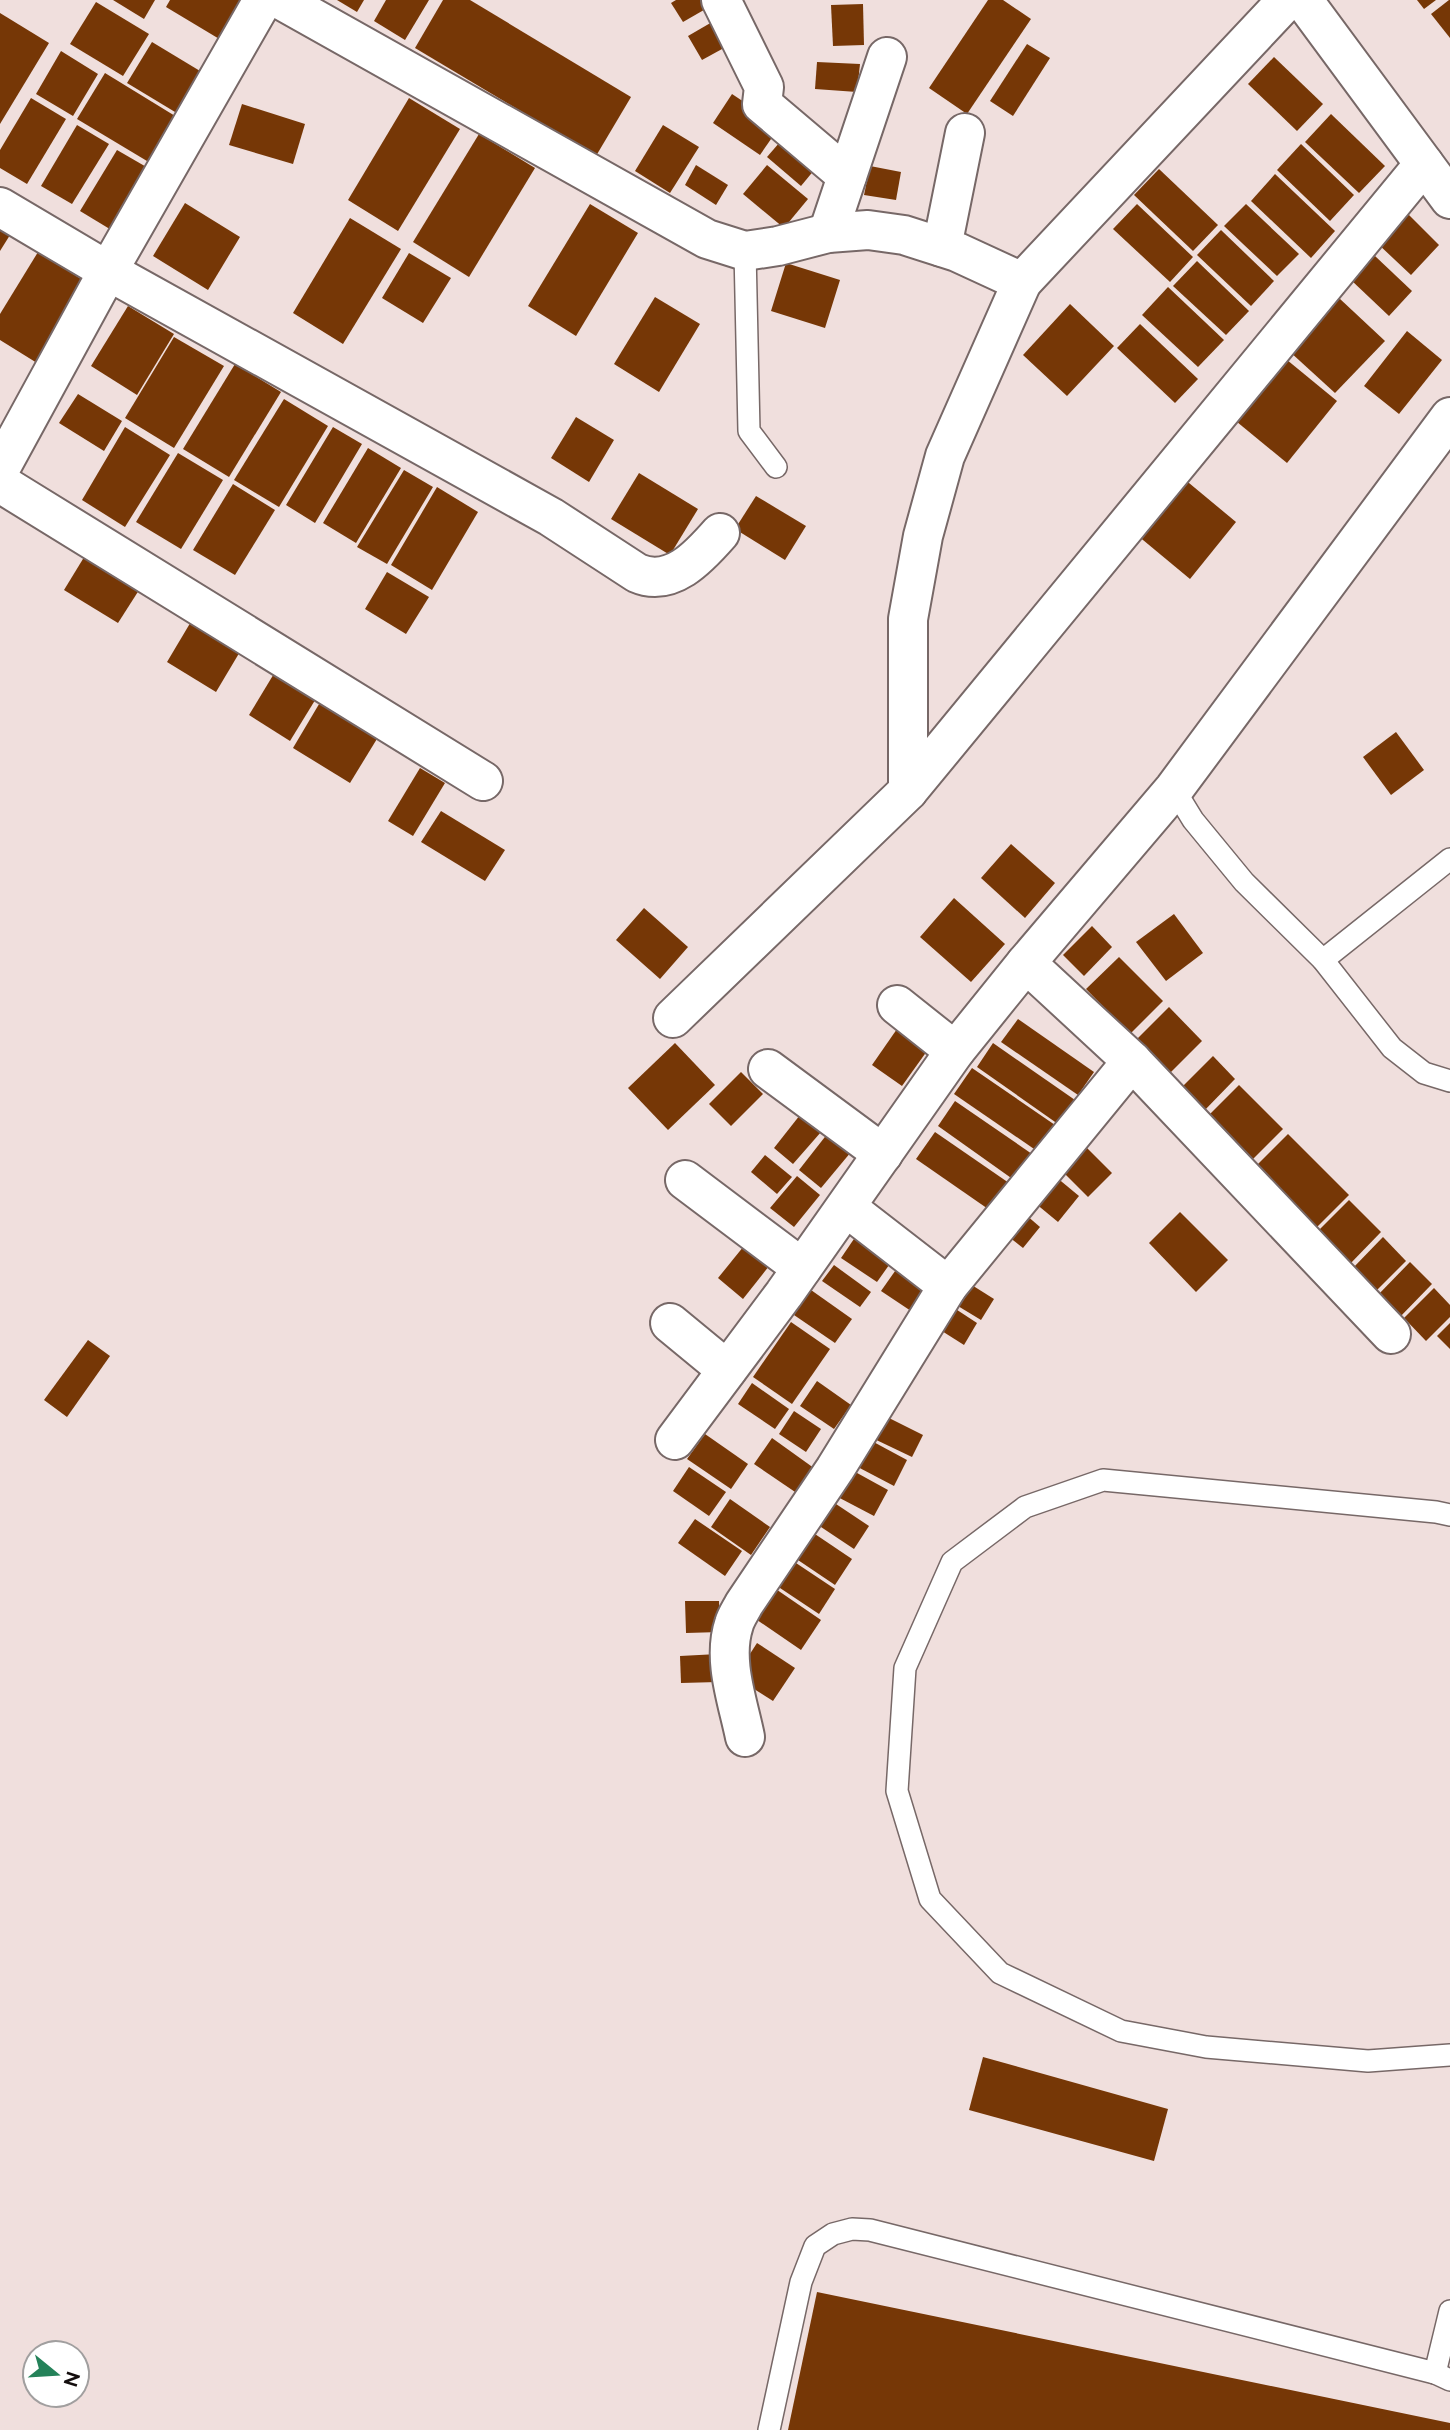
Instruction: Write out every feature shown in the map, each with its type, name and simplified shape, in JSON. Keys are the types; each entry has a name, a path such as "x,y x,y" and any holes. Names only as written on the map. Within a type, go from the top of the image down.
{"street":[{"path":"0,469 108,271 263,0"},
{"path":"281,0 707,239 745,251 828,233 868,230 904,234 942,247 1022,282"},
{"path":"721,0 764,87 762,104 847,176"},
{"path":"908,792 908,619 923,536 945,456 1022,282 1287,0"},
{"path":"1303,0 1450,199"},
{"path":"828,233 887,57"},
{"path":"942,247 965,133"},
{"path":"673,1018 908,792 1424,164"},
{"path":"0,207 108,271 551,517 636,573 649,578 679,570 697,559 720,533"},
{"path":"675,1440 846,1207 955,1051 1174,789 1450,417"},
{"path":"0,483 484,781"},
{"path":"1026,963 1132,1061 1391,1334"},
{"path":"897,1005 955,1051"},
{"path":"746,1737 732,1674 730,1649 734,1624 744,1604 835,1468 948,1286 1132,1061"},
{"path":"768,1069 883,1154"},
{"path":"685,1180 802,1268"},
{"path":"846,1207 948,1286"},
{"path":"670,1323 727,1370"}],"lane":[{"path":"745,251 749,430 776,467"},
{"path":"1174,789 1194,820 1244,882 1323,961 1392,1048 1424,1073 1450,1081"},
{"path":"1323,961 1450,859"},
{"path":"1450,1515 1422,1510 1102,1480 1025,1507 951,1562 905,1668 897,1791 930,1899 1000,1973 1121,2031 1206,2047 1368,2061 1450,2055"},
{"path":"769,2430 801,2282 815,2246 832,2234 852,2229 884,2233 1442,2377 1450,2311"}],"building":[{"path":"113,0 155,0 144,19"},
{"path":"170,0 245,0 226,43 166,7"},
{"path":"337,0 364,0 357,12"},
{"path":"386,0 429,0 405,40 374,21"},
{"path":"443,0 470,0 631,97 596,156 415,48"},
{"path":"676,0 714,0 716,3 683,22 671,3"},
{"path":"988,0 1003,0 1031,19 967,114 929,88"},
{"path":"1417,0 1436,0 1424,9"},
{"path":"1450,0 1450,38 1431,14"},
{"path":"96,2 149,34 123,76 70,44"},
{"path":"863,4 864,45 833,46 831,5"},
{"path":"0,13 49,43 0,124"},
{"path":"719,18 733,43 702,60 688,36"},
{"path":"152,42 205,74 180,115 127,83"},
{"path":"1027,44 1050,58 1013,116 990,101"},
{"path":"61,51 98,74 73,116 36,94"},
{"path":"1274,57 1323,104 1297,131 1248,84"},
{"path":"817,62 860,64 857,92 815,89"},
{"path":"105,73 180,119 152,164 77,119"},
{"path":"732,94 780,126 760,155 713,123"},
{"path":"31,98 66,119 27,184 0,168 0,150"},
{"path":"409,98 460,129 398,231 348,200"},
{"path":"242,104 305,124 293,164 229,145"},
{"path":"1331,114 1385,166 1359,193 1305,142"},
{"path":"77,125 109,144 72,204 41,186"},
{"path":"663,125 699,147 670,193 635,171"},
{"path":"479,134 535,168 469,277 413,242"},
{"path":"786,135 820,163 801,186 767,157"},
{"path":"1301,144 1354,195 1330,221 1277,170"},
{"path":"117,150 155,172 118,234 80,211"},
{"path":"696,165 728,185 716,205 685,185"},
{"path":"767,165 808,199 784,228 743,194"},
{"path":"870,166 901,172 896,200 864,195"},
{"path":"1159,169 1218,225 1193,251 1134,195"},
{"path":"1275,174 1335,231 1311,258 1251,201"},
{"path":"185,203 240,237 208,290 153,256"},
{"path":"590,204 638,233 576,336 528,306"},
{"path":"1137,204 1193,257 1170,282 1113,229"},
{"path":"1246,204 1299,254 1277,276 1224,226"},
{"path":"1406,212 1439,245 1411,275 1377,243"},
{"path":"350,218 401,249 343,344 293,313"},
{"path":"0,229 10,235 0,251"},
{"path":"1221,230 1274,281 1251,306 1197,255"},
{"path":"38,252 86,282 37,363 0,340 0,314"},
{"path":"409,253 451,278 423,323 382,298"},
{"path":"1375,256 1412,291 1389,316 1351,280"},
{"path":"1197,261 1249,311 1226,335 1173,286"},
{"path":"786,263 840,280 825,328 771,311"},
{"path":"1168,287 1224,340 1198,367 1142,315"},
{"path":"655,297 700,324 659,392 614,364"},
{"path":"1339,298 1385,341 1335,393 1289,351"},
{"path":"1070,304 1114,346 1067,396 1023,355"},
{"path":"128,306 174,334 137,395 91,366"},
{"path":"1140,324 1198,379 1175,403 1117,348"},
{"path":"1407,331 1442,360 1399,414 1364,386"},
{"path":"174,337 224,366 174,448 125,418"},
{"path":"1281,355 1337,401 1287,463 1231,417"},
{"path":"235,364 281,392 229,477 183,449"},
{"path":"78,394 122,421 104,451 59,423"},
{"path":"284,399 328,426 279,507 234,480"},
{"path":"576,417 614,440 589,482 551,458"},
{"path":"125,427 170,455 125,527 82,500"},
{"path":"333,427 362,444 315,523 286,505"},
{"path":"368,448 401,468 356,543 323,523"},
{"path":"178,453 223,480 181,549 136,522"},
{"path":"404,470 433,487 387,564 357,547"},
{"path":"639,473 698,509 670,555 611,519"},
{"path":"1183,478 1236,522 1190,579 1137,535"},
{"path":"233,484 275,510 235,575 193,550"},
{"path":"437,487 478,512 432,590 391,565"},
{"path":"756,496 806,526 785,560 735,529"},
{"path":"86,554 141,587 118,623 64,590"},
{"path":"387,572 429,597 406,634 365,609"},
{"path":"192,620 241,650 216,692 167,662"},
{"path":"275,672 317,697 290,741 249,715"},
{"path":"325,694 383,729 350,783 293,748"},
{"path":"1396,732 1424,770 1391,795 1363,757"},
{"path":"420,768 445,783 413,836 388,821"},
{"path":"441,811 505,850 485,881 421,842"},
{"path":"1011,844 1055,883 1025,918 981,878"},
{"path":"954,898 1005,944 971,982 920,937"},
{"path":"644,908 688,947 660,979 616,940"},
{"path":"1174,914 1203,953 1166,981 1136,942"},
{"path":"1092,926 1112,947 1084,976 1063,955"},
{"path":"1119,957 1163,1001 1130,1034 1086,989"},
{"path":"1169,1007 1202,1041 1170,1073 1137,1039"},
{"path":"1018,1019 1094,1072 1078,1095 1001,1042"},
{"path":"897,1029 927,1051 902,1086 872,1065"},
{"path":"675,1043 715,1085 668,1130 628,1088"},
{"path":"993,1043 1075,1100 1058,1124 977,1067"},
{"path":"1213,1056 1235,1079 1202,1113 1179,1090"},
{"path":"972,1068 1055,1125 1037,1151 954,1094"},
{"path":"741,1072 763,1094 731,1126 709,1104"},
{"path":"1239,1085 1283,1129 1249,1163 1205,1119"},
{"path":"955,1101 1032,1154 1014,1180 938,1126"},
{"path":"800,1115 821,1132 793,1164 774,1148"},
{"path":"935,1132 1009,1183 991,1211 916,1159"},
{"path":"828,1133 851,1152 821,1188 799,1170"},
{"path":"1288,1134 1349,1195 1314,1230 1253,1169"},
{"path":"1085,1146 1112,1173 1088,1197 1061,1170"},
{"path":"765,1155 792,1177 777,1194 751,1172"},
{"path":"1050,1172 1079,1196 1058,1222 1029,1198"},
{"path":"797,1176 820,1195 794,1227 770,1208"},
{"path":"1349,1200 1381,1232 1348,1266 1316,1233"},
{"path":"1018,1208 1040,1227 1023,1248 1000,1230"},
{"path":"1180,1212 1228,1260 1196,1292 1149,1243"},
{"path":"858,1233 894,1258 877,1282 841,1258"},
{"path":"1383,1237 1406,1261 1374,1293 1351,1270"},
{"path":"748,1241 773,1261 743,1299 718,1278"},
{"path":"1410,1262 1432,1284 1398,1319 1376,1297"},
{"path":"900,1264 935,1289 917,1315 881,1291"},
{"path":"834,1265 871,1292 860,1307 822,1281"},
{"path":"967,1282 994,1299 981,1320 953,1303"},
{"path":"1434,1288 1450,1305 1450,1317 1426,1341 1404,1318"},
{"path":"811,1290 852,1319 835,1343 794,1315"},
{"path":"948,1304 977,1323 964,1345 934,1326"},
{"path":"791,1322 830,1349 792,1404 753,1377"},
{"path":"1450,1323 1450,1349 1437,1336"},
{"path":"88,1340 110,1356 67,1417 44,1400"},
{"path":"817,1381 851,1405 834,1429 800,1406"},
{"path":"752,1383 789,1409 775,1429 738,1404"},
{"path":"794,1411 821,1429 806,1452 779,1434"},
{"path":"879,1413 923,1435 912,1457 868,1436"},
{"path":"705,1434 748,1464 731,1489 687,1459"},
{"path":"772,1438 818,1471 801,1496 754,1464"},
{"path":"868,1439 907,1460 894,1486 854,1465"},
{"path":"689,1467 726,1492 709,1516 673,1491"},
{"path":"848,1468 888,1490 874,1516 834,1495"},
{"path":"827,1498 869,1526 854,1549 812,1521"},
{"path":"730,1499 770,1527 751,1555 711,1527"},
{"path":"695,1519 742,1551 725,1576 678,1543"},
{"path":"809,1530 852,1559 835,1585 792,1556"},
{"path":"787,1557 835,1589 819,1614 771,1582"},
{"path":"767,1583 821,1620 801,1650 747,1613"},
{"path":"685,1601 719,1601 720,1632 686,1633"},
{"path":"757,1643 795,1668 773,1701 735,1677"},
{"path":"718,1654 718,1682 681,1683 680,1656"},
{"path":"983,2057 1168,2109 1154,2161 969,2110"},
{"path":"817,2292 1450,2423 1450,2430 788,2430"}]}
